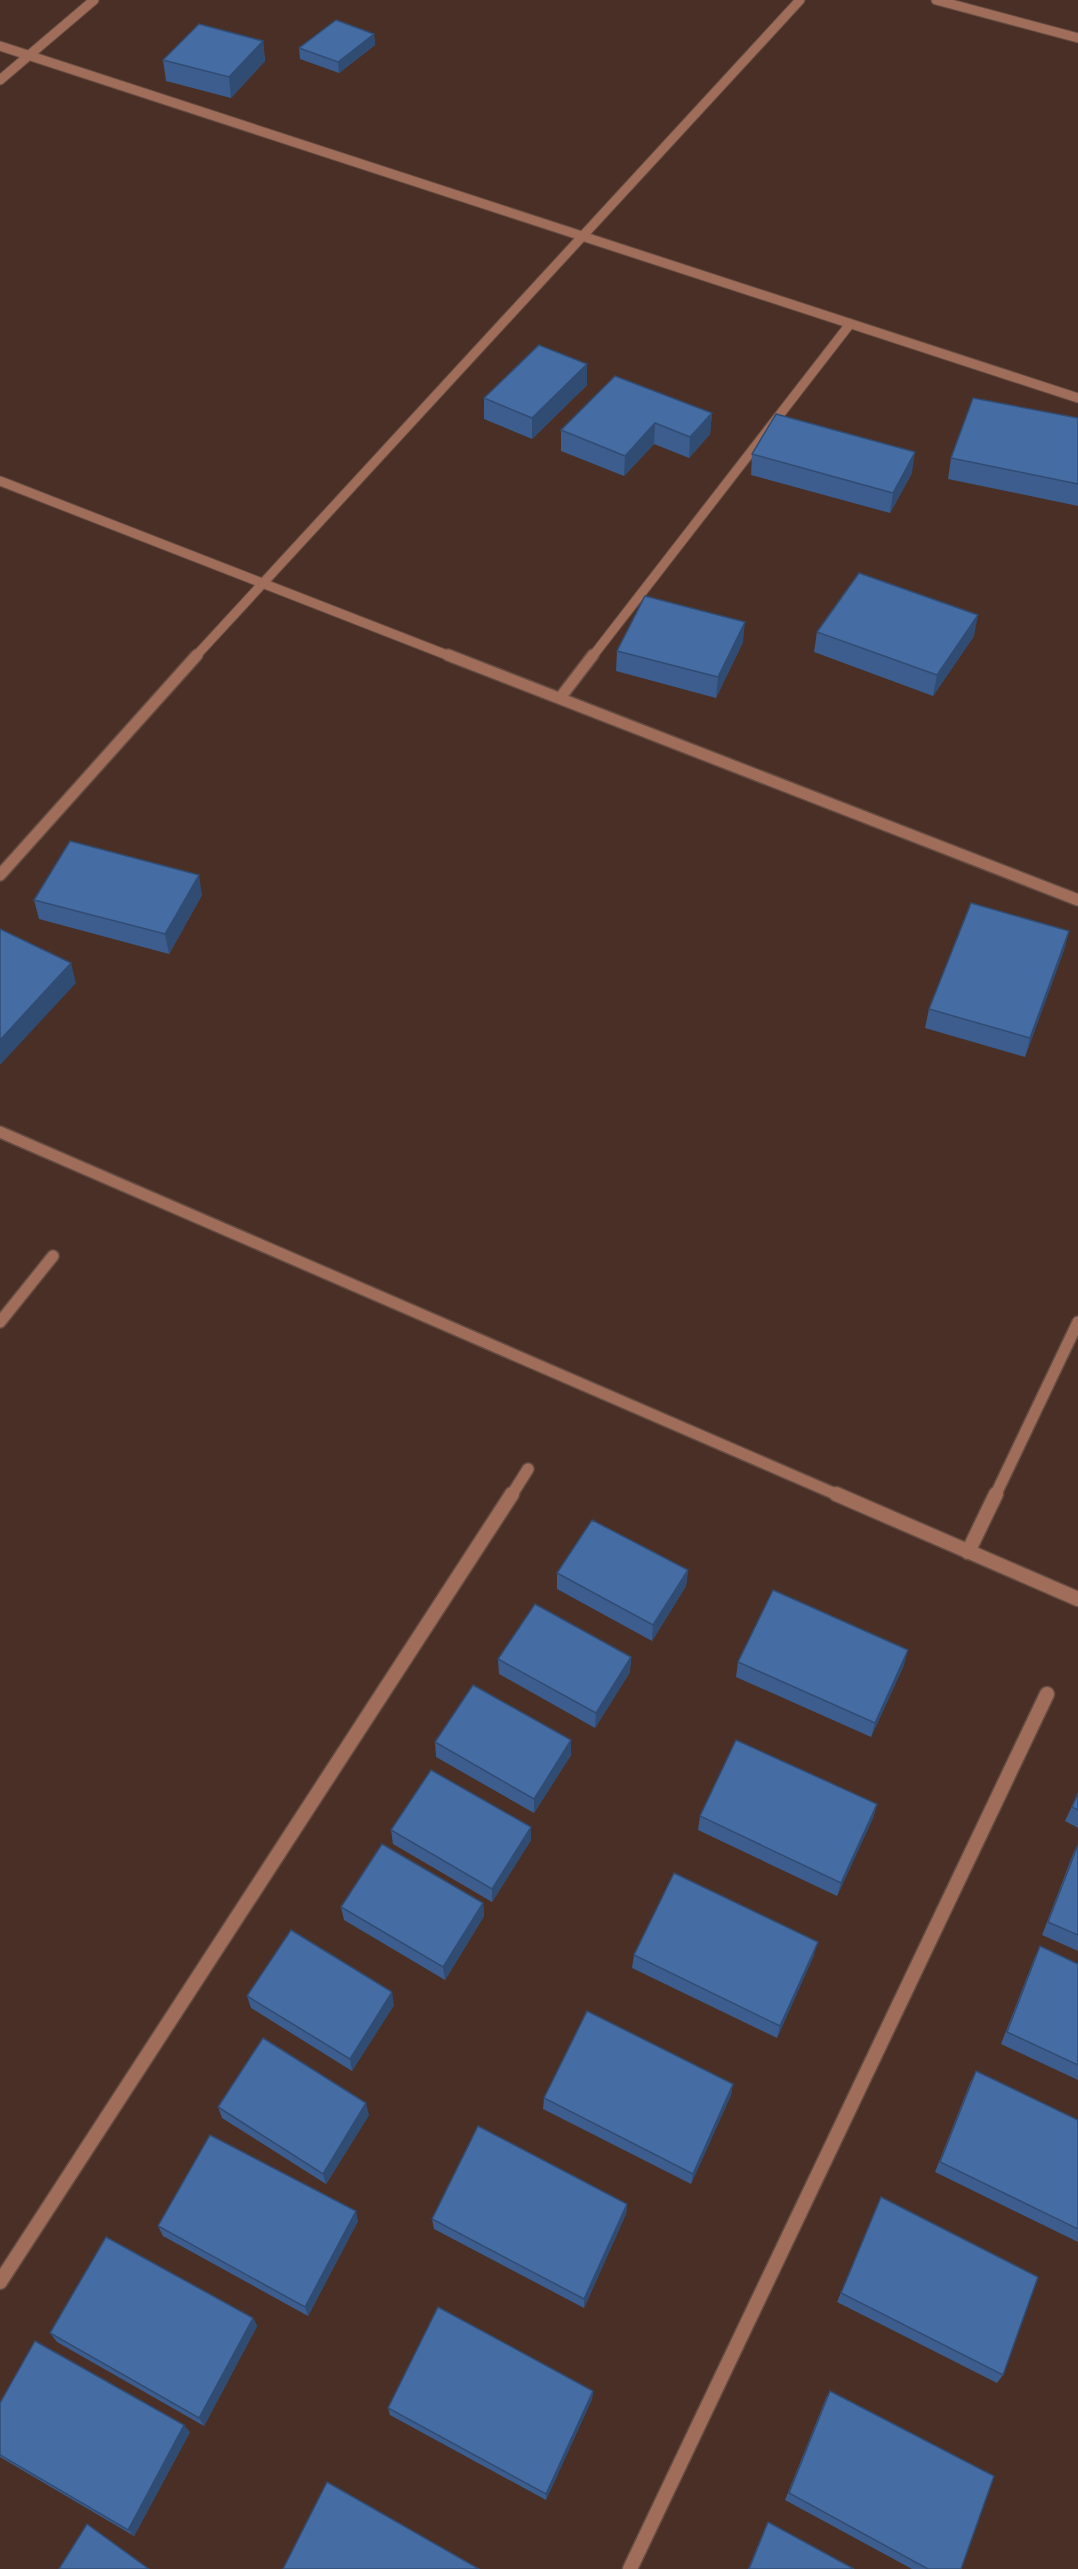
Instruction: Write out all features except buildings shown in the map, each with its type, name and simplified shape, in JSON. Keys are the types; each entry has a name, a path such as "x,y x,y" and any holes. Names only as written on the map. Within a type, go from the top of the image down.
{"street":[{"path":"0,80 94,0"},
{"path":"0,875 262,582 800,0"},
{"path":"936,0 1078,38"},
{"path":"0,46 1078,398"},
{"path":"560,698 850,324"},
{"path":"0,481 1078,900"},
{"path":"0,1132 1078,1599"},
{"path":"0,1322 53,1256"},
{"path":"968,1552 1078,1322"},
{"path":"0,2282 528,1469"},
{"path":"630,2569 1047,1694"}]}
